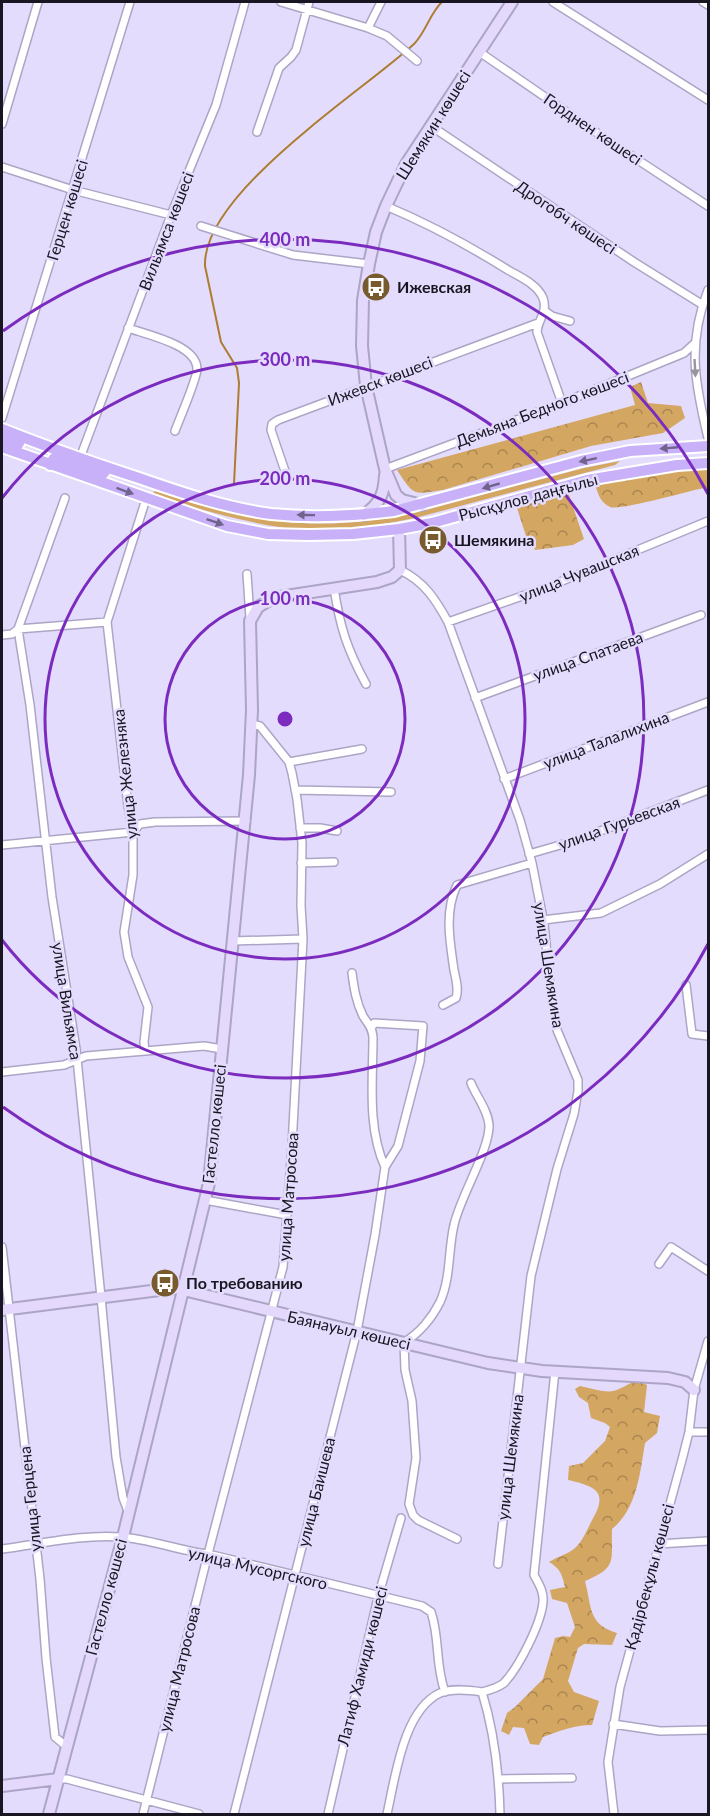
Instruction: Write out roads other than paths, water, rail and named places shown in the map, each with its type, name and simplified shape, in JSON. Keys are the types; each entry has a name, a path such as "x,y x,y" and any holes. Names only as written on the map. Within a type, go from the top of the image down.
{"main road":[{"name":"Рысқұлов даңғылы","path":"2,429 180,492 243,509 273,514 364,515 423,505 570,464 630,452 708,446"},
{"path":"2,440 18,444 22,437"},
{"name":"Рысқұлов даңғылы","path":"2,447 227,526 268,534 353,534 399,529 432,523 564,486 633,471 708,463"},
{"path":"630,452 633,471"},
{"path":"50,465 54,458 100,475 108,468"}],"street":[{"path":"2,124 38,2"},
{"name":"Герцен көшесі","path":"2,418 130,2"},
{"name":"Вильямса көшесі","path":"80,458 171,215 216,105 245,2"},
{"path":"281,2 308,5 387,36 417,61"},
{"path":"368,28 381,2"},
{"name":"Шемякин көшесі","path":"423,505 402,500 396,495 385,469 366,386 362,346 363,300 369,264 376,232 406,164 512,2"},
{"path":"553,2 708,100"},
{"path":"703,2 708,5"},
{"path":"257,132 279,68 294,54 308,5"},
{"name":"Горднен көшесі","path":"478,51 708,206"},
{"name":"Дрогобч көшесі","path":"431,126 634,262 703,305"},
{"path":"2,167 73,190 171,215"},
{"path":"386,206 462,241 536,287 544,301 545,311 538,322 537,332 562,403"},
{"path":"205,228 293,255 369,264"},
{"path":"708,290 695,343 694,364 708,438"},
{"path":"545,311 552,316 570,321"},
{"name":"Ижевск көшесі","path":"286,474 271,430 272,424 278,420 538,322"},
{"path":"128,328 183,348 194,357 197,370 175,431"},
{"name":"Демьяна Бедного көшесі","path":"385,469 562,403 684,353 695,343"},
{"name":"Шемякин көшесі","path":"364,515 381,499 385,469"},
{"name":"улица Вильямса","path":"65,498 18,629 52,897 77,1059 116,1457 123,1498 128,1511"},
{"name":"улица Железняка","path":"146,499 107,622 133,832 133,875 124,932 128,957 148,1007 144,1042 146,1051"},
{"name":"улица Чувашская","path":"448,622 545,588 708,521"},
{"path":"250,621 258,607 273,598 392,578 400,570 399,529"},
{"name":"улица Шемякина","path":"400,570 413,576 426,588 448,622 520,820 532,863 543,920 549,984 557,1030 578,1080 574,1114 534,1257 498,1564"},
{"path":"248,574 250,621"},
{"path":"334,588 339,623 352,658 366,684"},
{"name":"улица Спатаева","path":"476,698 701,615"},
{"name":"Гастелло көшесі","path":"50,1815 66,1746 123,1537 208,1183 246,821 251,724 250,621"},
{"path":"2,635 12,634 18,629 107,622"},
{"name":"улица Талалихина","path":"504,779 708,702"},
{"name":"улица Матросова","path":"143,1815 283,1267 303,939 300,828 289,762 260,726 251,724"},
{"path":"289,762 362,749"},
{"path":"295,790 391,792"},
{"name":"улица Гурьевская","path":"529,854 574,841 708,790"},
{"path":"2,845 133,832 140,824 155,822 246,821"},
{"path":"300,828 337,831"},
{"path":"543,920 601,913 660,884 708,854"},
{"path":"301,864 334,862"},
{"path":"443,1005 456,998 459,990 450,944 449,917 453,895 458,885 532,863"},
{"path":"232,940 303,939"},
{"name":"улица Баишева","path":"352,973 355,996 363,1016 372,1027 374,1037 374,1113 378,1153 385,1167"},
{"path":"686,985 692,1034 708,1036"},
{"name":"улица Баишева","path":"234,1815 357,1331 385,1167 395,1154 401,1136 420,1061 423,1026 374,1023 372,1027"},
{"path":"2,1072 64,1065 86,1056 204,1046 222,1048"},
{"path":"457,1539 418,1520 413,1515 409,1504 416,1458 412,1401 405,1370 404,1342 417,1335 439,1304 446,1285 454,1225 465,1190 488,1138 489,1124 486,1113 471,1083"},
{"path":"205,1200 287,1215"},
{"name":"улица Герцена","path":"2,1247 5,1310 40,1579 46,1658 56,1737 66,1746"},
{"path":"659,1264 671,1247 708,1271"},
{"name":"Баянауыл көшесі","path":"5,1310 165,1288 184,1290 488,1363 555,1371 668,1378 685,1382 694,1390"},
{"name":"Қадірбекұлы көшесі","path":"614,1815 608,1762 620,1686 689,1432 694,1390 708,1341"},
{"path":"387,1815 410,1726 420,1709 445,1692 456,1690 482,1692 494,1689 503,1683 537,1626 544,1600 542,1590 534,1575 555,1371"},
{"path":"689,1432 708,1432"},
{"name":"Латиф Хамиди көшесі","path":"328,1815 378,1597 401,1518"},
{"name":"улица Мусоргского","path":"2,1549 70,1539 123,1537 188,1552 208,1554 294,1577 422,1606 431,1612 436,1626 437,1666 445,1692"},
{"path":"658,1544 708,1541"},
{"path":"482,1692 488,1713 498,1779 500,1815"},
{"path":"613,1724 660,1731 708,1730"},
{"path":"498,1779 572,1778"},
{"path":"2,1786 67,1779 199,1815"}],"waterway":[{"path":"234,484 239,383 237,368 221,342 205,266 211,237 229,207 256,176 289,145 414,44 442,2"}],"place":[{"name":"Ижевская","path":"376,287"},
{"name":"Шемякина","path":"433,540"},
{"name":"По требованию","path":"165,1283"}]}
